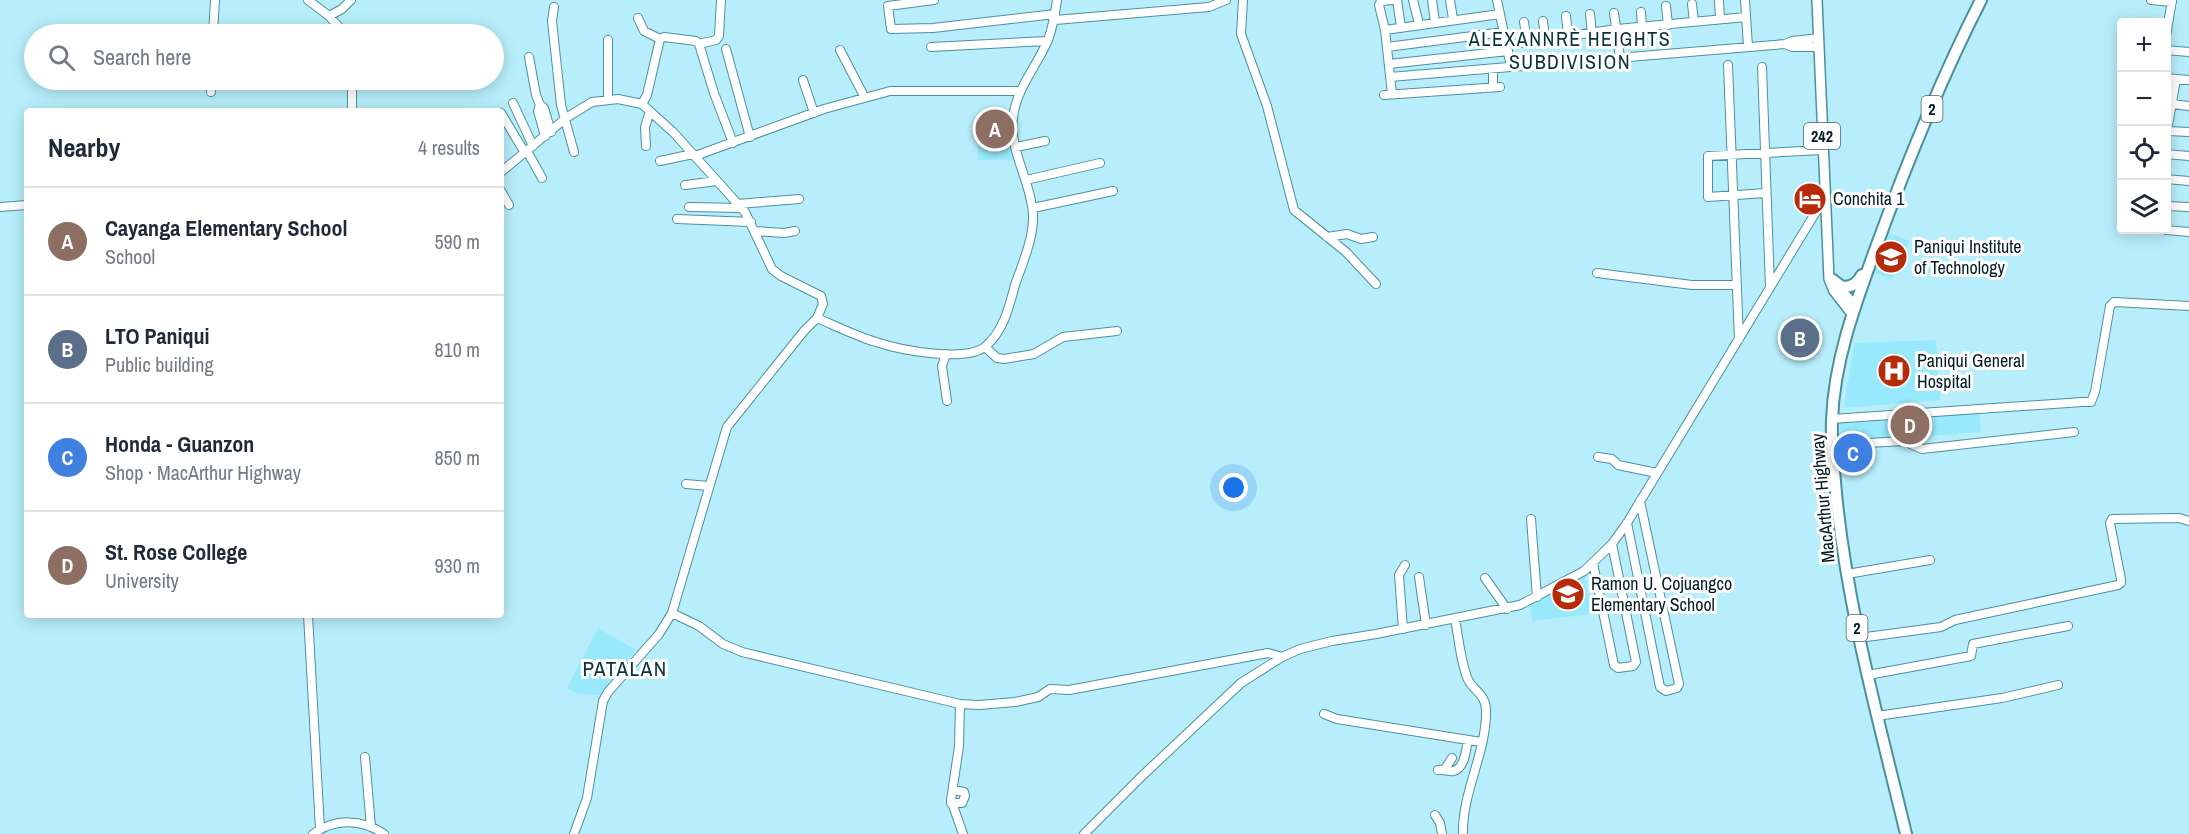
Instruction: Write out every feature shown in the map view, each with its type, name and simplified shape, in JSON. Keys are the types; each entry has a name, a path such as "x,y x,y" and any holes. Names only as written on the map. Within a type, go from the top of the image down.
{"highway":[{"name":"MacArthur Highway","path":"1906,834 1846,574 1838,511 1832,419 1840,358 1870,262 1937,95 1981,0"},
{"path":"1831,278 1842,287 1852,286 1859,281 1870,262"}],"main road":[{"name":"242","path":"1817,0 1814,43 1831,278"},
{"path":"1831,278 1838,296 1854,309"}],"street":[{"path":"214,24 215,0"},
{"path":"308,0 336,24"},
{"path":"329,16 342,9 351,0"},
{"path":"699,44 716,40 719,36 721,0"},
{"path":"934,0 888,6 890,28 892,30 933,28 1209,7 1226,0"},
{"path":"817,318 877,342 960,356 985,347 997,333 1006,315 1032,226 1033,208 1016,147 1012,118 1020,91 1047,41 1055,17 1057,0"},
{"path":"1243,0 1241,34 1267,106 1292,206 1298,214 1352,257 1376,284"},
{"path":"1401,27 1395,0 1380,3 1389,64 1388,95 1497,87 1493,69"},
{"path":"1413,0 1419,24"},
{"path":"1432,0 1435,22"},
{"path":"1450,0 1453,19"},
{"path":"1497,0 1511,67"},
{"path":"1745,0 1748,47"},
{"path":"2151,0 2172,1 2169,18"},
{"path":"1719,2 1720,19"},
{"path":"1692,4 1694,22"},
{"path":"1666,6 1668,25"},
{"path":"554,7 552,21 561,105 574,152"},
{"path":"1641,12 1642,27"},
{"path":"1614,13 1620,58"},
{"path":"1385,30 1500,14"},
{"path":"1590,14 1592,33"},
{"path":"1566,16 1568,35"},
{"path":"1389,64 1507,48 1545,38 1746,17"},
{"path":"638,18 644,31 660,39 664,37 696,41 699,44 733,143"},
{"path":"1543,21 1545,38"},
{"path":"1524,22 1527,41"},
{"path":"1387,47 1504,32"},
{"path":"642,104 647,95 660,39"},
{"path":"608,40 608,99"},
{"path":"931,47 1047,41"},
{"path":"1390,77 1814,43"},
{"path":"726,49 750,137"},
{"path":"840,50 864,98"},
{"path":"2171,50 2189,52"},
{"path":"529,57 540,105 538,111 548,134"},
{"path":"1728,65 1739,339"},
{"path":"1762,67 1770,288"},
{"path":"2171,78 2189,80"},
{"path":"2168,126 2176,79"},
{"path":"803,80 814,113"},
{"path":"352,90 352,108"},
{"path":"660,161 694,155 814,113 893,90 1020,91"},
{"path":"504,170 566,118 592,102 608,99 642,104 674,133 740,206 752,222 770,267 775,272 821,296 823,304 817,318 792,344 730,422 724,435 672,613 659,634 608,692 603,701 587,798 574,834"},
{"path":"513,103 528,150 542,178"},
{"path":"2172,104 2189,106"},
{"path":"646,146 645,127 650,111"},
{"path":"504,117 528,150"},
{"path":"2171,134 2189,132"},
{"path":"1016,147 1045,141"},
{"path":"1765,193 1711,198 1707,195 1708,156 1823,150"},
{"path":"2171,154 2189,156"},
{"path":"1026,180 1100,163"},
{"path":"2171,179 2189,181"},
{"path":"685,185 717,181"},
{"path":"1033,208 1113,191"},
{"path":"504,196 509,205"},
{"path":"1084,834 1241,683 1282,657 1300,649 1332,641 1507,609 1537,597 1578,575 1593,563 1612,544 1641,501 1825,197"},
{"path":"688,207 740,206 800,199"},
{"path":"0,207 24,205"},
{"path":"2171,206 2189,207"},
{"path":"677,219 752,222"},
{"path":"2171,230 2189,231"},
{"path":"755,231 784,233 795,231"},
{"path":"1327,237 1347,234 1361,239 1373,237"},
{"path":"1597,273 1692,285 1736,285"},
{"path":"1832,419 2082,402 2088,404 2095,392 2110,306 2114,302 2189,306"},
{"path":"985,347 997,358 1004,359 1034,354 1063,338 1117,331"},
{"path":"946,354 942,366 947,401"},
{"path":"1833,445 1904,441 1922,449 2074,432"},
{"path":"1598,457 1612,459 1618,465 1657,473"},
{"path":"686,484 709,486"},
{"path":"1627,523 1660,687 1665,691 1677,688 1679,684 1641,501"},
{"path":"1531,519 1537,597"},
{"path":"1859,638 1941,627 1955,620 2121,584 2110,524 2112,519 2189,519"},
{"path":"1593,563 1614,665 1618,668 1633,666 1636,662 1612,544"},
{"path":"1846,574 1930,560"},
{"path":"1403,629 1399,575 1405,565"},
{"path":"1419,577 1426,625"},
{"path":"1485,578 1507,609"},
{"path":"672,613 699,626 723,644 742,652 960,704 1015,702 1038,697 1050,689 1069,690 1268,653 1282,657"},
{"path":"308,618 316,832 339,822 348,822 371,827 384,834"},
{"path":"1455,619 1467,676 1484,699 1486,709 1481,742 1466,798 1463,834"},
{"path":"1868,675 1971,656 1973,644 2068,626"},
{"path":"1878,716 2002,698 2058,685"},
{"path":"960,704 959,746 951,803 963,834"},
{"path":"1324,714 1337,719 1481,742"},
{"path":"1452,758 1441,770 1457,771 1461,767 1468,740"},
{"path":"365,757 371,827"},
{"path":"951,803 962,803 965,796 964,792 953,790"},
{"path":"1435,814 1442,834"}],"shaded area":[{"path":"978,117 1011,118 1017,160 978,160"},
{"name":"Paniqui Institute of Technology","path":"1889,233 1910,241 1892,279 1873,273"},
{"name":"Paniqui General Hospital","path":"1936,340 1940,400 1844,408 1854,343"},
{"path":"1979,410 1981,432 1840,443 1840,418"},
{"name":"Ramon U. Cojuangco Elementary School","path":"1585,574 1592,614 1532,621 1530,604"},
{"path":"598,628 636,650 602,696 575,693 567,688"}],"place":[{"name":"Cayanga Elementary School","path":"995,129"},
{"name":"Conchita 1","path":"1810,199"},
{"name":"Paniqui Institute of Technology","path":"1891,257"},
{"name":"LTO Paniqui","path":"1800,338"},
{"name":"Paniqui General Hospital","path":"1894,371"},
{"name":"St. Rose College","path":"1910,425"},
{"name":"Honda - Guanzon","path":"1853,453"},
{"name":"Ramon U. Cojuangco Elementary School","path":"1568,594"}],"district":[{"name":"ALEXANNRÈ HEIGHTS SUBDIVISION","path":"1570,50"},
{"name":"PATALAN","path":"625,669"}]}
